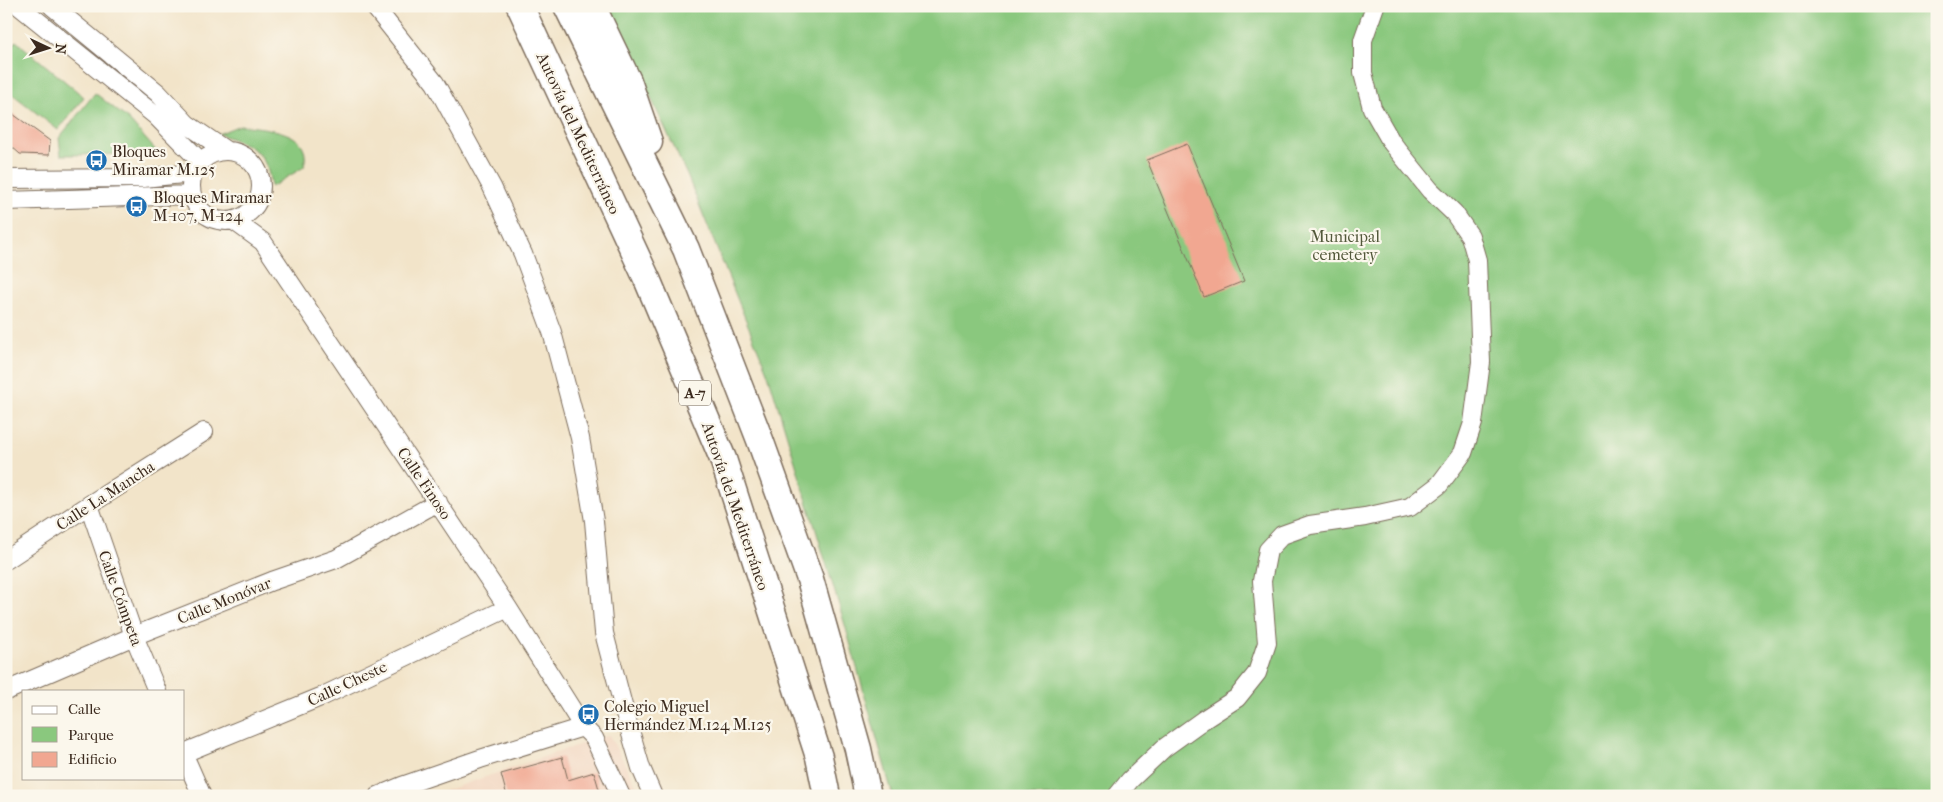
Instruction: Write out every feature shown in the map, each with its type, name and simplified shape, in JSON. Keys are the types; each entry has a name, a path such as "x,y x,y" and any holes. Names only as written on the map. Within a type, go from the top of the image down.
{"highway":[{"name":"Autovía del Mediterráneo","path":"520,6 647,279 723,459 819,757 827,796"},
{"name":"A-7","path":"567,6 686,250 760,440 810,579 858,749 868,796"},
{"path":"592,6 628,81 686,250"}],"street":[{"path":"19,6 156,116 197,167"},
{"path":"52,6 158,93 187,124 225,150"},
{"path":"374,6 434,83 444,100 496,196 523,254 552,332 580,438 594,520 604,633 626,717 653,796"},
{"path":"1117,796 1130,780 1164,748 1237,698 1257,673 1267,643 1262,581 1268,550 1282,535 1310,525 1365,517 1410,507 1439,485 1463,453 1473,422 1481,362 1477,260 1470,236 1454,213 1430,190 1392,143 1372,108 1363,72 1363,40 1375,6"},
{"path":"225,150 235,151 253,162 262,182 258,203 244,217 234,221 223,222 212,219 196,205 192,195 191,184 197,167 208,156 225,150"},
{"path":"6,179 143,178 197,167"},
{"path":"6,201 192,195"},
{"name":"Calle Finoso","path":"258,203 263,242"},
{"name":"Calle Finoso","path":"234,221 263,242 438,502 589,732 621,796"},
{"name":"Calle La Mancha","path":"6,560 204,432"},
{"name":"Calle Monóvar","path":"6,691 134,636 272,581 336,559 438,502"},
{"name":"Calle Cómpeta","path":"89,505 134,636 157,690"},
{"name":"Calle Cheste","path":"185,754 323,696 508,608"},
{"path":"378,796 463,765 589,732"},
{"path":"185,756 202,796"}],"shaded area":[{"path":"609,735 642,796 430,796 584,743"}],"green space":[{"name":"Municipal cemetery","path":"608,6 1937,6 1937,796 893,796 845,625 769,377 687,175"},
{"path":"16,41 84,97 58,130 6,89 6,53"},
{"path":"95,93 129,120 159,154 61,155 59,138"},
{"path":"240,125 279,131 297,140 303,146 305,155 304,167 271,187 266,164 255,150 218,134"}],"building":[{"path":"6,109 50,141 49,155 20,154 11,146 6,133"},
{"path":"1187,144 1244,281 1204,297 1147,160"},
{"path":"562,757 568,780 594,772 601,796 507,796 501,774"}],"place":[{"name":"Bloques Miramar M.125","path":"96,160"},
{"name":"Bloques Miramar M-107, M-124","path":"137,206"},
{"name":"Colegio Miguel Hermández M.124 M.125","path":"588,715"}]}
